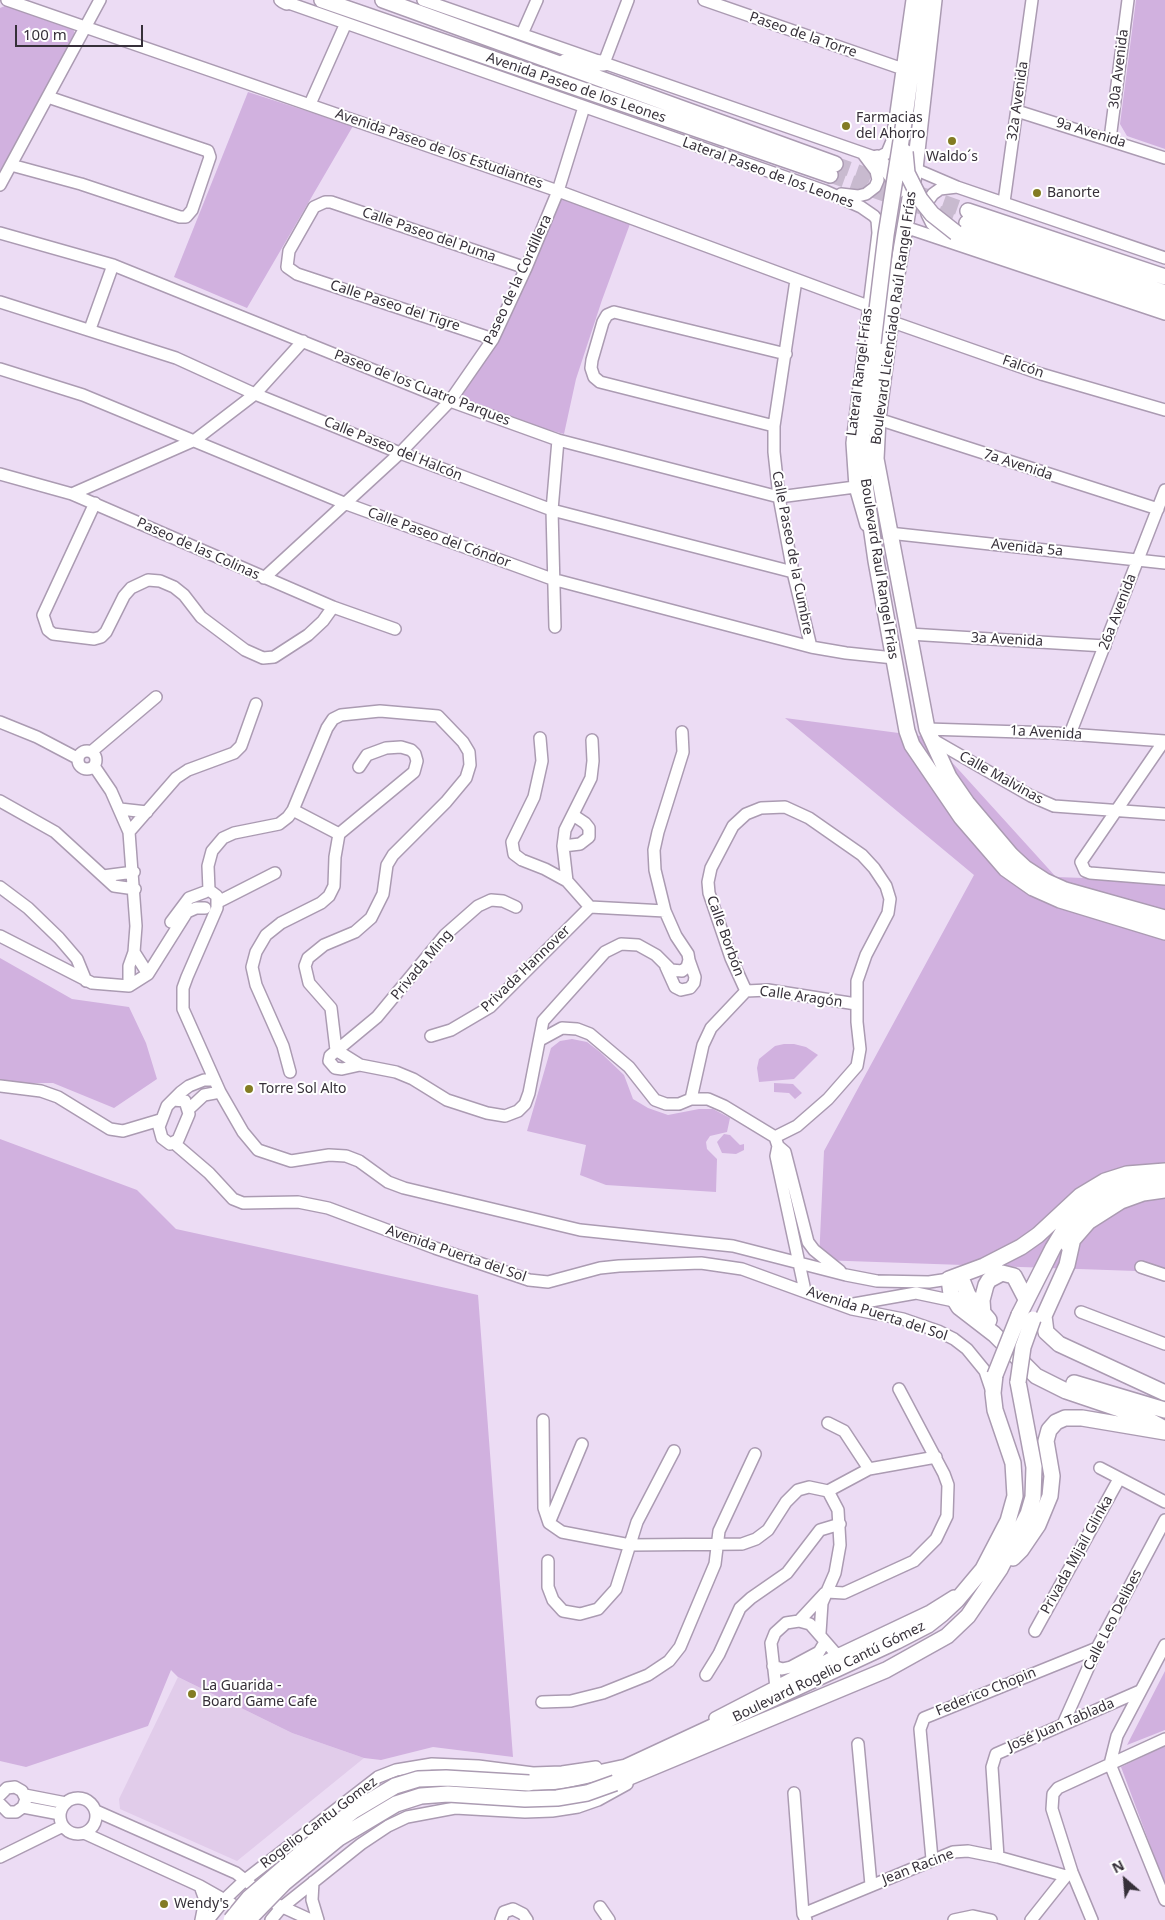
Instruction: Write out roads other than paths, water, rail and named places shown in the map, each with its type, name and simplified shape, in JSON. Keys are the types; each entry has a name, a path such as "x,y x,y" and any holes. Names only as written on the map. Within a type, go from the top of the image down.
{"main road":[{"name":"Avenida Paseo de los Leones","path":"322,0 832,170 553,62 387,1"},
{"name":"Boulevard Licenciado Raúl Rangel Frías","path":"873,343 886,235 921,0"},
{"name":"Boulevard Licenciado Raúl Rangel Frías","path":"934,0 915,169 896,280 887,320 876,459 928,733 944,782"},
{"path":"553,62 604,63"},
{"path":"905,116 905,159 911,185 932,214 963,228 1165,306"},
{"path":"892,140 899,151 908,154 918,142"},
{"path":"870,156 892,176 900,194 905,222"},
{"path":"963,228 1165,277"},
{"path":"963,228 1165,293"},
{"path":"872,281 882,291 886,292 896,280"},
{"path":"868,306 887,320"},
{"name":"Boulevard Raul Rangel Frias","path":"873,343 862,453 874,543 907,731 918,755 944,782"},
{"path":"944,782 977,816 1010,855 1045,881 1065,890 1165,918"},
{"path":"944,782 961,817 1006,868 1033,888 1068,903 1165,932"},
{"path":"955,1277 984,1266 1020,1247 1038,1235 1080,1196 1105,1181 1127,1174 1165,1171"},
{"name":"Boulevard Rogelio Cantú Gómez","path":"231,1920 249,1898 321,1836 353,1811 395,1786 418,1780 446,1778 529,1783 561,1781 635,1766 886,1670 920,1653 947,1636 968,1616 1000,1569 1028,1514 1035,1485 1034,1467 1018,1382 1026,1317 1026,1299 1065,1228 1080,1212 1118,1189 1165,1179"},
{"name":"Boulevard Rogelio Cantú Gómez","path":"248,1920 284,1883 339,1838 396,1804 421,1796 448,1794 525,1799 557,1798 587,1793 615,1783 635,1766 928,1625 969,1587 998,1543 1008,1521 1015,1496 1013,1463 995,1410 993,1393 995,1376 1026,1317 1073,1238 1088,1222 1121,1201 1143,1193 1165,1190"},
{"path":"1073,1238 1067,1265 1044,1316 1046,1332 1059,1344 1162,1390"},
{"path":"983,1315 983,1292 990,1280 1002,1273 1014,1276 1026,1299"},
{"path":"955,1277 954,1301 994,1334 1026,1368 1047,1383 1143,1417 1165,1431"},
{"path":"955,1277 983,1315 1035,1364 1052,1375 1165,1410"},
{"path":"1000,1569 1021,1550 1038,1525 1050,1496 1052,1476 1046,1441 1050,1430 1056,1422 1065,1418 1082,1418 1165,1431"}],"street":[{"name":"Avenida Paseo de los Estudiantes","path":"7,0 85,29 310,104 558,191 868,306"},
{"path":"0,185 100,0"},
{"path":"423,0 448,4 522,34 870,156 887,153 892,140 912,0"},
{"path":"522,34 537,0"},
{"path":"604,63 628,0"},
{"name":"Paseo de la Torre","path":"704,0 903,69"},
{"name":"32a Avenida","path":"1004,202 1032,0"},
{"name":"30a Avenida","path":"1110,139 1128,0"},
{"name":"Lateral Paseo de los Leones","path":"283,1 824,190 860,207"},
{"path":"310,104 346,23"},
{"path":"11,165 81,184 180,217 186,217 192,210 210,157 208,151 48,97"},
{"name":"Paseo de la Cordillera","path":"264,578 400,453 450,401 493,339 526,268 558,191 584,107"},
{"name":"9a Avenida","path":"1017,111 1165,158"},
{"path":"824,190 858,196 866,194 875,187 878,180 870,156"},
{"path":"915,169 958,187 1165,258"},
{"path":"958,187 940,189 933,194 928,201 928,214 938,231 963,228"},
{"name":"Calle Paseo del Puma","path":"297,274 287,267 289,251 314,207 325,202 331,202 526,268"},
{"name":"Lateral Rangel Frías","path":"860,207 874,216 879,227 852,443 856,487 862,514 874,543"},
{"path":"905,222 963,228 1165,314"},
{"name":"Paseo de los Cuatro Parques","path":"0,232 113,265 450,401 558,440 779,497 856,487"},
{"path":"90,329 113,265"},
{"name":"Calle Paseo del Tigre","path":"297,274 493,339"},
{"name":"Calle Paseo de la Cumbre","path":"796,280 774,426 779,497 793,572 811,647"},
{"name":"Calle Paseo del Halcón","path":"0,302 90,329 176,358 255,394 400,453 552,510 793,572"},
{"path":"774,426 600,382 594,377 590,368 602,322 607,315 614,312 786,354"},
{"name":"Falcón","path":"887,320 1041,374 1165,410"},
{"path":"72,494 196,440 255,394 303,341"},
{"name":"Calle Paseo del Cóndor","path":"0,370 83,395 196,440 344,503 552,579 811,647 894,658"},
{"name":"7a Avenida","path":"878,419 1158,509"},
{"path":"555,627 552,579 552,510 558,440"},
{"name":"Paseo de las Colinas","path":"0,474 72,494 264,578 334,607 396,629"},
{"name":"26a Avenida","path":"1070,734 1165,490"},
{"path":"94,503 43,615 44,622 53,634 94,639 106,632 124,596 131,588 148,580 160,581 174,587 201,617 245,650 263,658 274,656 308,635 324,621 334,607"},
{"name":"Avenida 5a","path":"889,533 1165,563"},
{"name":"3a Avenida","path":"909,634 1105,646"},
{"path":"91,752 96,757 94,766 89,770 82,769 78,764 77,758 81,752 91,752 156,697"},
{"path":"129,832 176,778 188,770 234,753 242,746 256,704"},
{"path":"209,924 203,896 207,891 208,866 212,851 223,838 234,833 279,824 293,810 327,728 333,719 341,715 380,711 438,716 463,742 469,752 470,765 466,778 446,802 393,855 388,865 383,894 371,918 355,932 324,945 308,958 306,974 309,983 331,1008 336,1050"},
{"path":"0,722 37,737 77,758"},
{"path":"336,1050 360,1065 396,1072 447,1100 487,1113 505,1116 518,1111 525,1104 529,1093 543,1021 605,952 621,944 638,945 656,955 666,967 674,987 681,990 690,988 694,983 695,977 690,960 665,911 655,870 654,850 684,752 682,732"},
{"name":"1a Avenida","path":"928,733 1070,734 1164,741"},
{"name":"Calle Malvinas","path":"928,733 1031,796 1054,806 1165,814"},
{"path":"540,738 542,761 534,797 516,833 512,849 522,860 568,881 590,907 665,911"},
{"path":"568,881 563,846 566,830 591,778 593,761 592,740"},
{"path":"1164,741 1083,857 1081,866 1090,873 1165,878"},
{"path":"290,1072 283,1046 256,985 252,967 256,952 266,935 281,923 329,896 334,886 334,857 339,834 414,772 417,762 415,754 411,750 394,748 367,755 359,767"},
{"path":"94,766 105,780 129,832 134,872 136,926 134,952 129,966 129,986"},
{"path":"0,801 55,832 114,886 135,889"},
{"name":"Calle Borbón","path":"691,1099 703,1044 711,1028 746,991 731,958 709,893 708,882 711,868 733,826 746,814 761,808 785,807 808,818 862,856 874,868 890,899 888,913 866,955 857,981 856,1004 860,1049 857,1066 828,1099 777,1142"},
{"path":"120,809 147,812"},
{"path":"293,810 339,834"},
{"path":"563,846 580,844 589,837 589,828 586,823 573,815"},
{"path":"103,876 134,872"},
{"path":"166,943 166,934 184,902 193,895 207,891 214,892 218,902 275,873"},
{"path":"0,887 28,908 70,951 82,967 86,980"},
{"name":"Privada Ming","path":"336,1050 377,1017 409,981 445,935 478,906 492,900 503,901 516,907"},
{"name":"Avenida Puerta del Sol","path":"218,902 187,977 182,998 188,1024 214,1080 258,1150 278,1158 297,1161 329,1155 346,1156 359,1161 388,1182 404,1188 580,1230 733,1246 846,1276 877,1281 929,1282 955,1277"},
{"name":"Privada Hannover","path":"431,1036 460,1026 490,1007 590,907"},
{"path":"0,936 86,980 108,986 129,986 148,974 187,912 196,908 205,908"},
{"path":"68,972 70,951"},
{"path":"134,952 148,974"},
{"path":"666,967 676,972 687,966 690,960"},
{"name":"Calle Aragón","path":"746,991 768,990 856,1004"},
{"path":"556,1006 562,1028"},
{"path":"540,1040 562,1028 577,1029 590,1034 629,1067 655,1100 666,1104 679,1104 691,1099 708,1099 724,1106 777,1142 785,1152 808,1242 822,1258 846,1276"},
{"path":"336,1050 329,1060 335,1068 342,1069 360,1065"},
{"path":"0,1086 41,1091 58,1097 110,1129 123,1131 160,1120 167,1106 189,1086 198,1074 202,1055"},
{"path":"189,1086 204,1080 214,1080"},
{"path":"174,1143 182,1134 189,1109 204,1095 220,1092"},
{"path":"174,1100 185,1101 189,1109"},
{"name":"Avenida Puerta del Sol","path":"160,1120 159,1127 162,1138 167,1143 174,1143 209,1173 233,1199 257,1204 298,1202 328,1208 435,1248 529,1280 548,1282 600,1268 620,1266 701,1263 742,1269 844,1305 903,1319 954,1339 977,1360 985,1372 993,1393"},
{"path":"777,1142 776,1156 806,1291"},
{"path":"778,1257 789,1252 795,1238"},
{"path":"701,1263 703,1243"},
{"path":"1141,1267 1165,1275"},
{"path":"867,1303 876,1292 877,1281"},
{"path":"844,1305 867,1303 916,1293 954,1301"},
{"path":"1081,1312 1165,1344"},
{"path":"799,1621 816,1600 827,1592 844,1592 914,1561 936,1539 947,1516 948,1485 936,1456 899,1389"},
{"path":"543,1420 543,1501 549,1523 562,1532 630,1545 742,1544 756,1539 768,1530 786,1502 798,1490 809,1487 828,1491 869,1469 936,1456"},
{"path":"828,1423 844,1431 869,1469"},
{"path":"549,1523 582,1444"},
{"path":"548,1561 548,1586 553,1600 563,1611 580,1614 598,1609 606,1602 616,1589 637,1522 674,1450"},
{"path":"542,1702 571,1701 604,1694 648,1675 669,1660 680,1647 714,1564 719,1531 755,1454"},
{"path":"1100,1468 1165,1502"},
{"name":"Privada Mijaíl Glinka","path":"1035,1631 1119,1479"},
{"path":"773,1666 782,1669 791,1667 818,1652 822,1637 820,1614 839,1559 840,1524 838,1510 828,1491"},
{"name":"Calle Leo Delibes","path":"1064,1722 1097,1648 1165,1520"},
{"path":"706,1675 719,1654 740,1608 751,1598 787,1574 820,1530 840,1524"},
{"path":"271,1920 281,1908 360,1844 388,1826 407,1818 455,1808 525,1812 552,1811 578,1807 617,1790 634,1778 635,1766 649,1750 776,1688 837,1655 930,1611 969,1587"},
{"path":"776,1688 771,1644 775,1633 786,1623 799,1621 810,1624 837,1655"},
{"path":"1165,1645 1116,1736 1110,1764 1165,1900"},
{"name":"Federico Chopin","path":"932,1859 920,1729 924,1718 1097,1648"},
{"name":"José Juan Tablada","path":"998,1857 994,1758 1003,1749 1140,1691"},
{"path":"1092,1920 1069,1874 1051,1802 1053,1794 1058,1788 1165,1739"},
{"path":"858,1744 871,1885"},
{"name":"Rogelio Cantu Gomez","path":"208,1920 225,1899 245,1880 364,1787 378,1777 396,1770 432,1764 478,1766 534,1773 562,1772 618,1763 635,1766"},
{"path":"1,1792 15,1787 25,1795 66,1803"},
{"path":"794,1793 805,1917"},
{"path":"23,1807 25,1795"},
{"path":"258,1920 200,1886 84,1833 74,1834 63,1826 60,1814 66,1803 74,1799 83,1799 91,1803 96,1811 236,1873 281,1908 311,1920"},
{"path":"0,1804 4,1810 12,1813 23,1807 60,1814"},
{"path":"84,1833 94,1824 96,1811"},
{"path":"0,1857 63,1826"},
{"name":"Jean Racine","path":"805,1917 871,1885 953,1852 968,1851 1069,1874"},
{"path":"281,1852 285,1869 292,1876 313,1882"},
{"path":"1031,1920 1069,1874"},
{"path":"313,1882 312,1900 318,1920"},
{"path":"200,1886 205,1900 202,1920"},
{"path":"600,1908 609,1920"},
{"path":"501,1920 504,1912 513,1909 523,1914 527,1920"},
{"path":"959,1919 972,1916 991,1920"}],"tunnel":[{"path":"835,164 968,211"},
{"path":"830,175 967,223"}],"place":[{"name":"Farmacias del Ahorro","path":"846,126"},
{"name":"Waldo´s","path":"952,141"},
{"name":"Banorte","path":"1037,193"},
{"name":"Torre Sol Alto","path":"249,1089"},
{"name":"La Guarida - Board Game Cafe","path":"192,1694"},
{"name":"Wendy's","path":"164,1904"}]}
